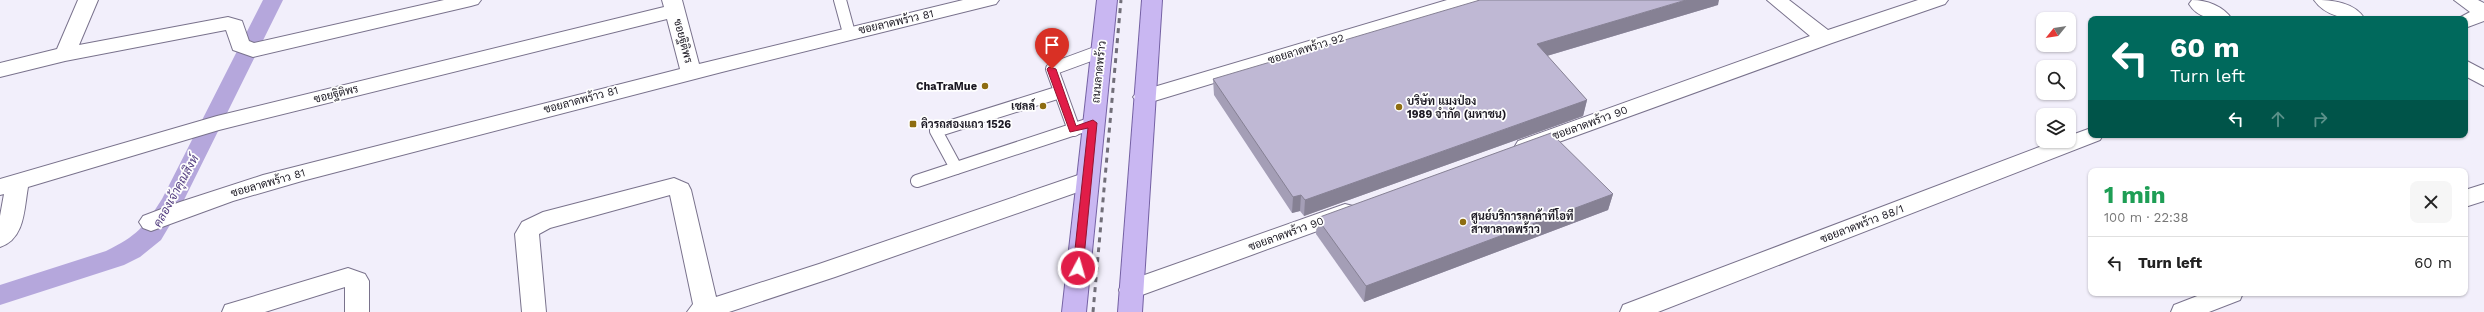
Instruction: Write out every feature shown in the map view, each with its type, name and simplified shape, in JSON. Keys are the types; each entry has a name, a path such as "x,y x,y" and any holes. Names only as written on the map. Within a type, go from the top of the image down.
{"main road":[{"name":"ถนนลาดพร้าว","path":"1073,312 1087,180 1083,127 1101,51 1107,0"},
{"path":"1130,312 1152,0"}],"street":[{"path":"65,54 88,0"},
{"path":"0,70 65,54 228,23 235,25 247,48 471,0"},
{"name":"ซอยลาดพร้าว 81","path":"151,222 201,202 328,167 691,71 989,0"},
{"name":"ซอยลาดพร้าว 92","path":"1144,97 1468,0"},
{"path":"1777,0 1825,38"},
{"name":"ซอยลาดพร้าว 90","path":"1504,154 1825,38 1938,0"},
{"path":"2324,0 2350,16"},
{"path":"2464,0 2484,13"},
{"path":"2199,4 2217,16"},
{"name":"ซอยฐิติพร","path":"9,184 207,126 673,6 691,71"},
{"path":"2468,21 2484,13"},
{"path":"2468,69 2484,79"},
{"name":"ซอยลาดพร้าว 88/1","path":"1632,312 2088,137"},
{"path":"534,312 527,234 530,228 543,221 674,186 680,190 703,311 827,271 1087,180"},
{"path":"0,238 9,229 9,184"},
{"path":"2468,198 2484,192"},
{"name":"ซอยลาดพร้าว 90","path":"1131,290 1362,206"},
{"path":"234,312 348,277 356,281 356,312"},
{"path":"2183,312 2223,296"}],"lane":[{"path":"840,0 849,33"},
{"path":"917,181 1083,127 1060,92 1052,69 1101,51"},
{"path":"956,168 936,131 1060,92"}],"building":[{"name":"บริษัท แมงป่อง 1989 จำกัด (มหาชน)","path":"1480,0 1686,0 1537,44 1587,100 1305,200 1301,195 1293,197 1213,79"},
{"name":"ศูนย์บริการลูกค้าทีโอที สาขาลาดพร้าว","path":"1551,133 1613,194 1366,286 1317,218"}],"waterway":[{"name":"คลองเจ้าคุณสิงห์","path":"0,295 115,258 131,250 152,234 172,202 273,0"}],"railway":[{"path":"1093,312 1121,0"}],"place":[{"name":"ChaTraMue","path":"985,86"},
{"name":"เชลล์","path":"1043,106"},
{"name":"บริษัท แมงป่อง 1989 จำกัด (มหาชน)","path":"1399,107"},
{"name":"คิวรถสองแถว 1526","path":"913,124"},
{"name":"ศูนย์บริการลูกค้าทีโอที สาขาลาดพร้าว","path":"1463,222"}],"route":[{"path":"1052,69 1074,130 1093,123 1078,268"}]}
